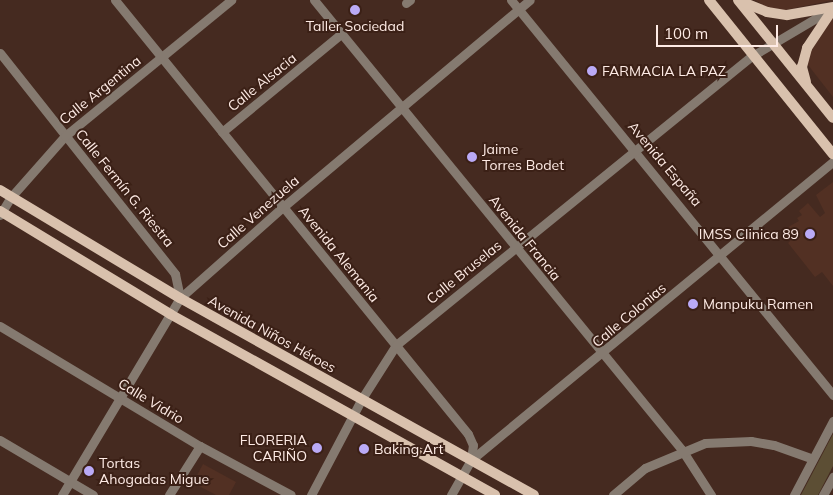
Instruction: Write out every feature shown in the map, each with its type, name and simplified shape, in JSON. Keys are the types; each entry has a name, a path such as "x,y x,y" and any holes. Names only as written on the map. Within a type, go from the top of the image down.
{"main road":[{"path":"709,0 833,154"},
{"path":"738,0 767,12 787,15 833,8"},
{"path":"738,0 833,118"},
{"path":"807,85 802,67 807,48 833,8"},
{"name":"Avenida Niños Héroes","path":"0,190 180,298 534,495"},
{"path":"1,213 170,314 495,495"}],"street":[{"name":"Avenida Alemania","path":"114,0 468,434 473,445 471,460"},
{"name":"Calle Argentina","path":"1,213 11,197 65,136 231,0"},
{"name":"Avenida Francia","path":"314,0 401,109 682,450 711,495"},
{"name":"Avenida España","path":"512,0 722,255 833,395"},
{"name":"Calle Venezuela","path":"62,495 180,298 283,207 530,0"},
{"name":"Calle Bruselas","path":"311,495 361,400 396,345 635,149 754,55 772,42 833,8"},
{"name":"Calle Alsacia","path":"222,132 341,34"},
{"name":"Calle Fermín G. Riestra","path":"0,53 175,274 180,298"},
{"name":"Calle Colonias","path":"451,495 471,460 603,354 833,162"},
{"name":"Calle Vidrio","path":"0,326 200,446 291,495"},
{"path":"794,495 833,421"},
{"path":"0,440 93,495"},
{"path":"613,495 644,468 682,450 726,440 751,441 774,445 813,459"},
{"path":"169,495 200,446"},
{"path":"823,495 833,477"}],"shaded area":[{"path":"755,0 833,0 785,10 768,8"},
{"path":"833,16 833,97 808,65 810,53"},
{"name":"IMSS Clinica 89","path":"833,182 833,286 822,272 815,277 788,243 791,240 781,231 799,221 797,218 802,215 799,211 808,203 820,217 825,213 816,195"},
{"path":"833,434 833,466 818,495 801,495"},
{"path":"203,464 236,482 229,495 216,495 193,483"}],"place":[{"name":"Taller Sociedad","path":"355,10"},
{"name":"FARMACIA LA PAZ","path":"592,71"},
{"name":"Jaime Torres Bodet","path":"472,157"},
{"name":"IMSS Clinica 89","path":"810,234"},
{"name":"Manpuku Ramen","path":"693,304"},
{"name":"FLORERIA CARIÑO","path":"317,448"},
{"name":"Baking Art","path":"364,449"},
{"name":"Tortas Ahogadas Migue","path":"89,471"}]}
